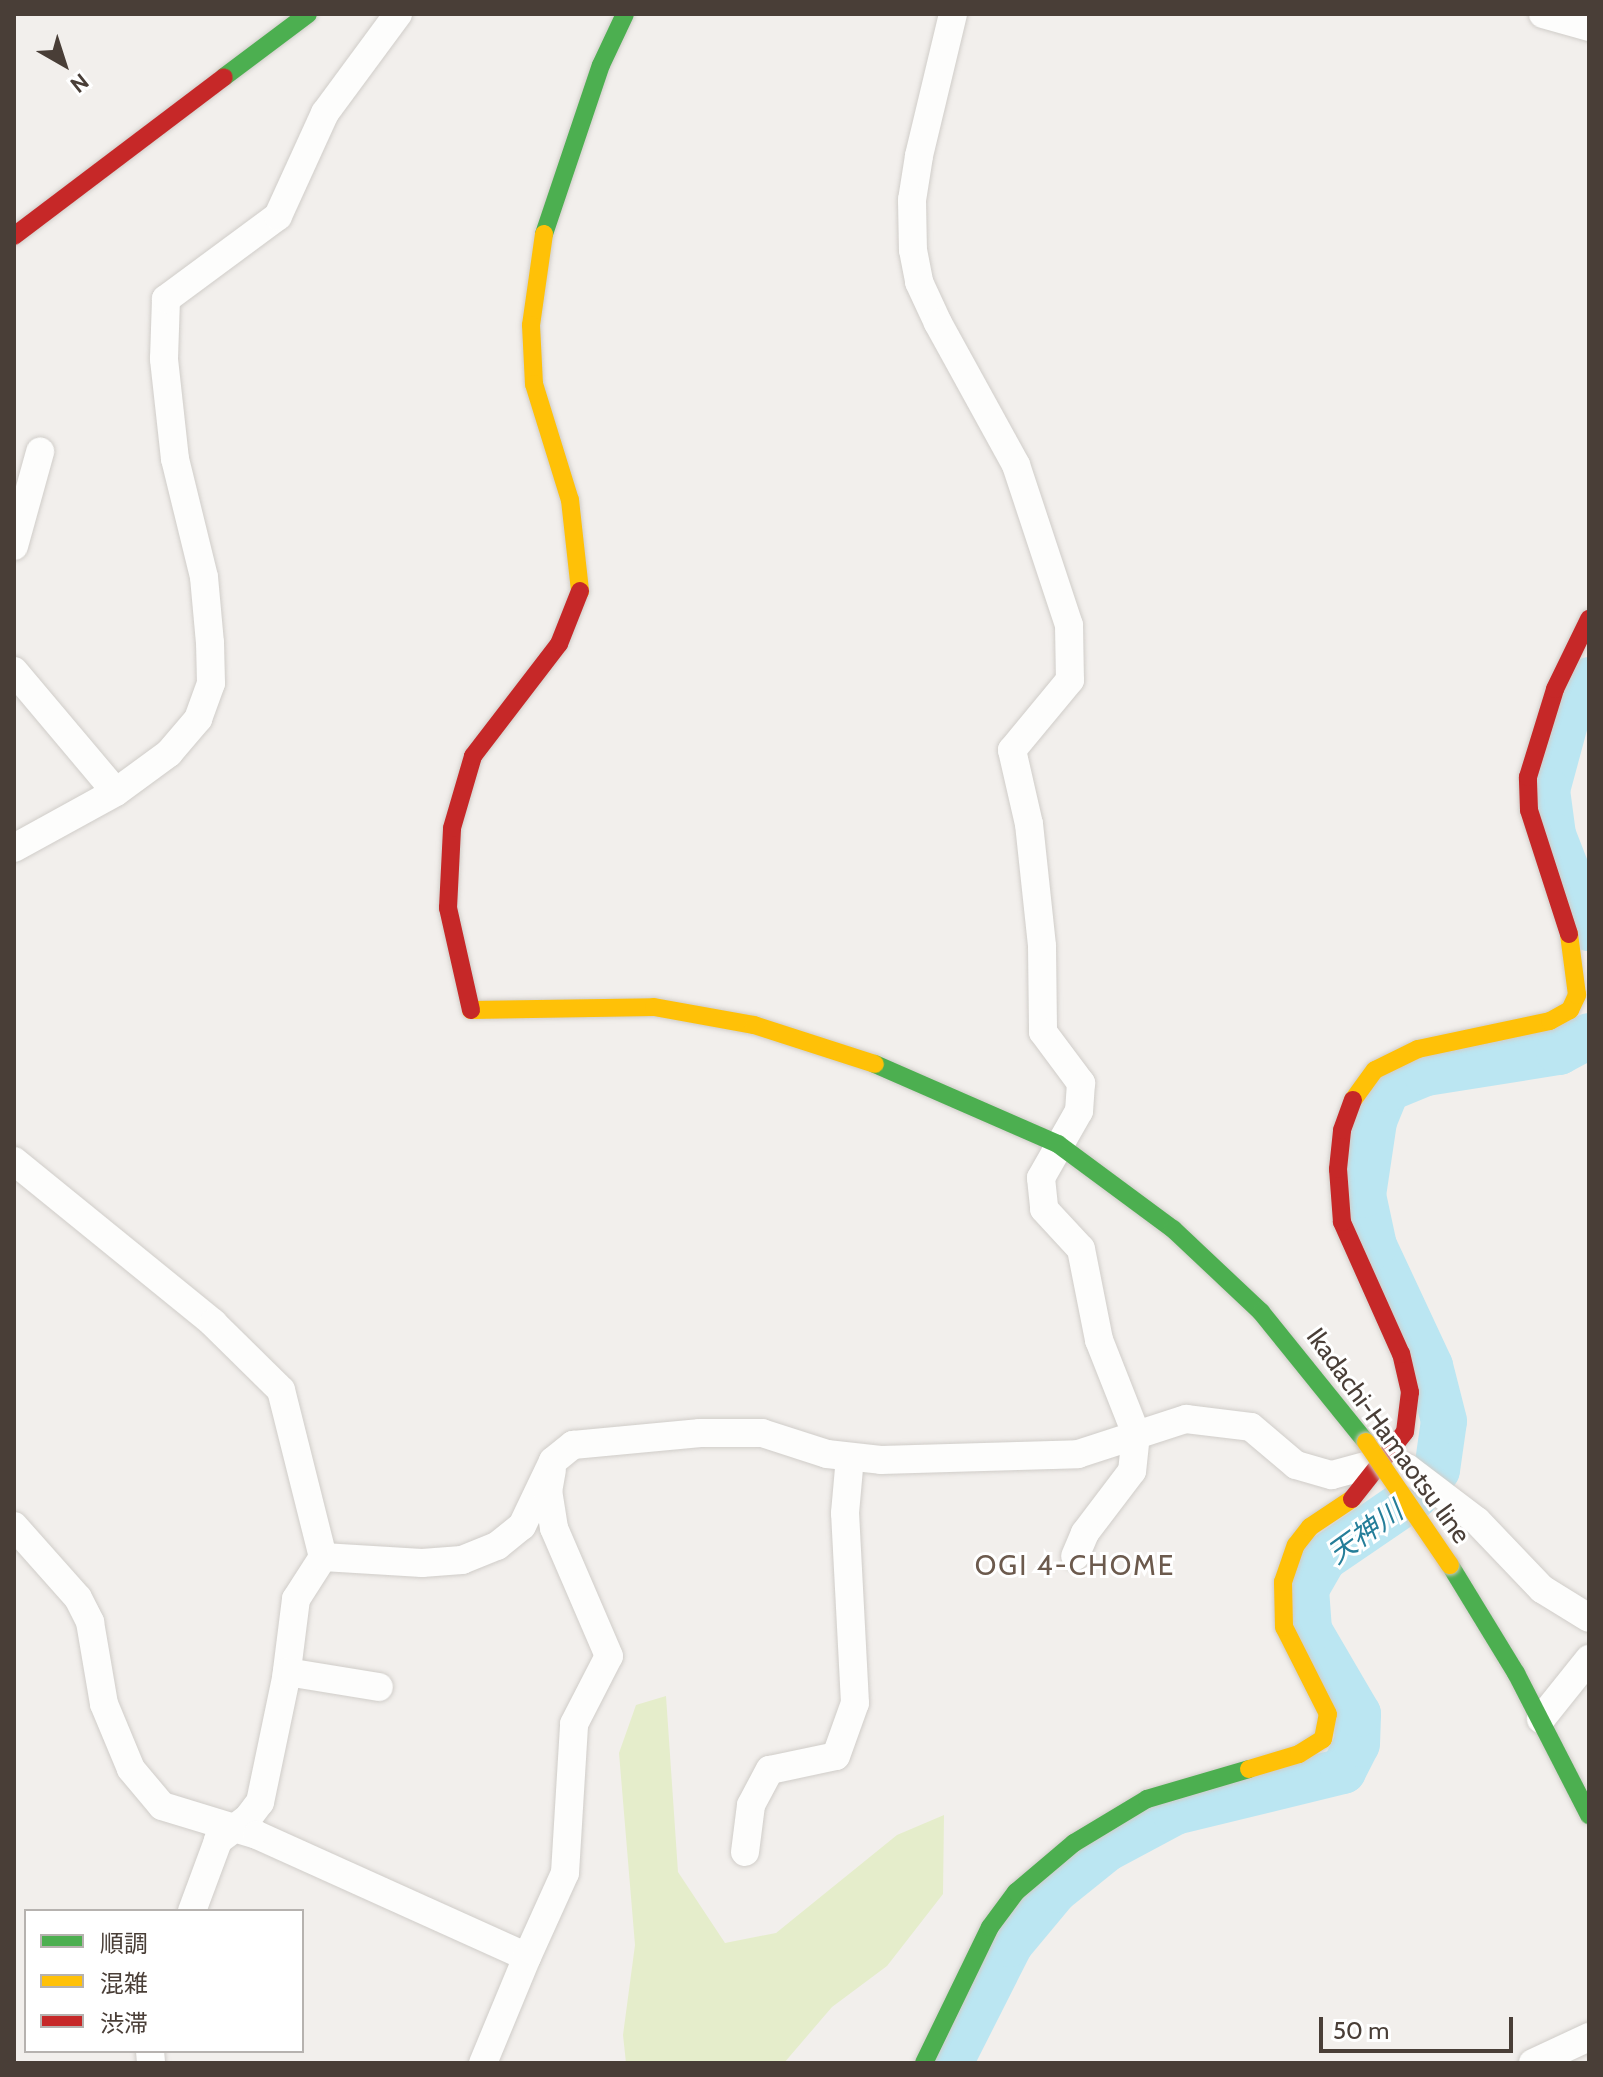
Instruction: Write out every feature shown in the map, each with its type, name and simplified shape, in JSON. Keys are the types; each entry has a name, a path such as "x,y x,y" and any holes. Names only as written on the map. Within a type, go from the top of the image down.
{"street":[{"path":"14,236 308,14"},
{"path":"14,848 116,792 169,753 198,719 211,683 204,577 175,459 164,359 166,299 278,216 325,113 398,14"},
{"name":"Ikadachi-Hamaotsu line","path":"625,14 601,65 539,250 531,325 534,384 570,500 582,585 559,644 473,756 452,828 448,908 457,966 471,1010 654,1007 754,1025 830,1047 943,1090 1058,1144 1173,1229 1261,1312 1385,1457 1541,1719 1589,1815"},
{"path":"953,14 919,156 912,200 913,250 919,282 938,323 1016,465 1069,625 1070,680 1012,750 1029,824 1042,946 1043,1032 1081,1083 1079,1111 1041,1178 1044,1209 1081,1249 1099,1340 1136,1434 1132,1471 1085,1533 1075,1556"},
{"path":"1543,14 1589,27"},
{"path":"14,546 40,452"},
{"path":"924,2063 990,1927 1016,1892 1074,1843 1147,1799 1299,1754 1323,1739 1328,1714 1284,1627 1283,1582 1296,1545 1310,1527 1361,1493 1405,1432 1410,1392 1401,1354 1342,1222 1338,1169 1342,1130 1355,1095 1375,1070 1418,1049 1550,1021 1570,1010 1577,995 1568,928 1529,810 1528,777 1555,689 1589,619"},
{"path":"14,671 116,792"},
{"path":"14,1161 213,1323 281,1390 323,1557 296,1599 287,1672 260,1802 248,1818 232,1827 218,1841 193,1909"},
{"path":"323,1557 422,1563 462,1560 497,1546 522,1526 553,1461 573,1445 700,1433 762,1433 850,1457 1078,1454 1186,1419 1251,1427 1296,1465 1332,1475 1385,1457"},
{"path":"745,1852 751,1805 770,1770 836,1756 855,1703 845,1513 850,1457"},
{"path":"1385,1457 1434,1488 1477,1521 1542,1589 1589,1618"},
{"path":"483,2063 565,1873 574,1724 609,1656 554,1528 548,1492 553,1461"},
{"path":"14,1526 78,1598 90,1622 104,1704 131,1769 146,1791 162,1806 232,1827 527,1957"},
{"path":"1541,1719 1589,1659"},
{"path":"287,1672 379,1687"},
{"path":"1533,2063 1589,2037"}],"green space":[{"path":"666,1696 678,1872 725,1943 776,1933 897,1835 944,1815 943,1894 887,1966 832,2007 784,2063 626,2063 623,2035 635,1945 619,1753 636,1705"}],"waterway":[{"name":"天神川","path":"1589,680 1567,716 1547,790 1553,835 1589,928"},
{"name":"天神川","path":"950,2063 1010,1944 1055,1890 1106,1849 1175,1812 1343,1771 1357,1744 1358,1714 1309,1630 1306,1589 1324,1558 1415,1496 1437,1470 1444,1421 1430,1366 1374,1246 1363,1195 1374,1121 1387,1089 1426,1073 1559,1052 1589,1036"}],"traffic: fast":[{"path":"224,77 308,14"},
{"path":"544,234 601,65 625,14"},
{"path":"875,1064 1058,1144 1173,1229 1261,1312 1366,1442"},
{"path":"1450,1565 1516,1673 1589,1815"},
{"path":"924,2063 990,1927 1016,1892 1074,1843 1147,1799 1249,1769"}],"traffic: slow":[{"path":"544,234 531,325 534,384 570,500 580,591"},
{"path":"1353,1100 1375,1070 1418,1049 1550,1021 1570,1010 1577,995 1569,934"},
{"path":"471,1010 654,1007 754,1025 875,1064"},
{"path":"1366,1442 1450,1565"},
{"path":"1249,1769 1299,1754 1323,1739 1328,1714 1284,1627 1283,1582 1296,1545 1310,1527 1352,1499"}],"traffic: jam":[{"path":"14,236 224,77"},
{"path":"471,1010 448,908 452,828 473,756 559,644 580,591"},
{"path":"1569,934 1529,810 1528,777 1555,689 1589,619"},
{"path":"1352,1499 1405,1432 1410,1392 1401,1354 1342,1222 1338,1169 1342,1130 1353,1100"}],"district":[{"name":"OGI 4-CHOME","path":"1075,1565"}]}
